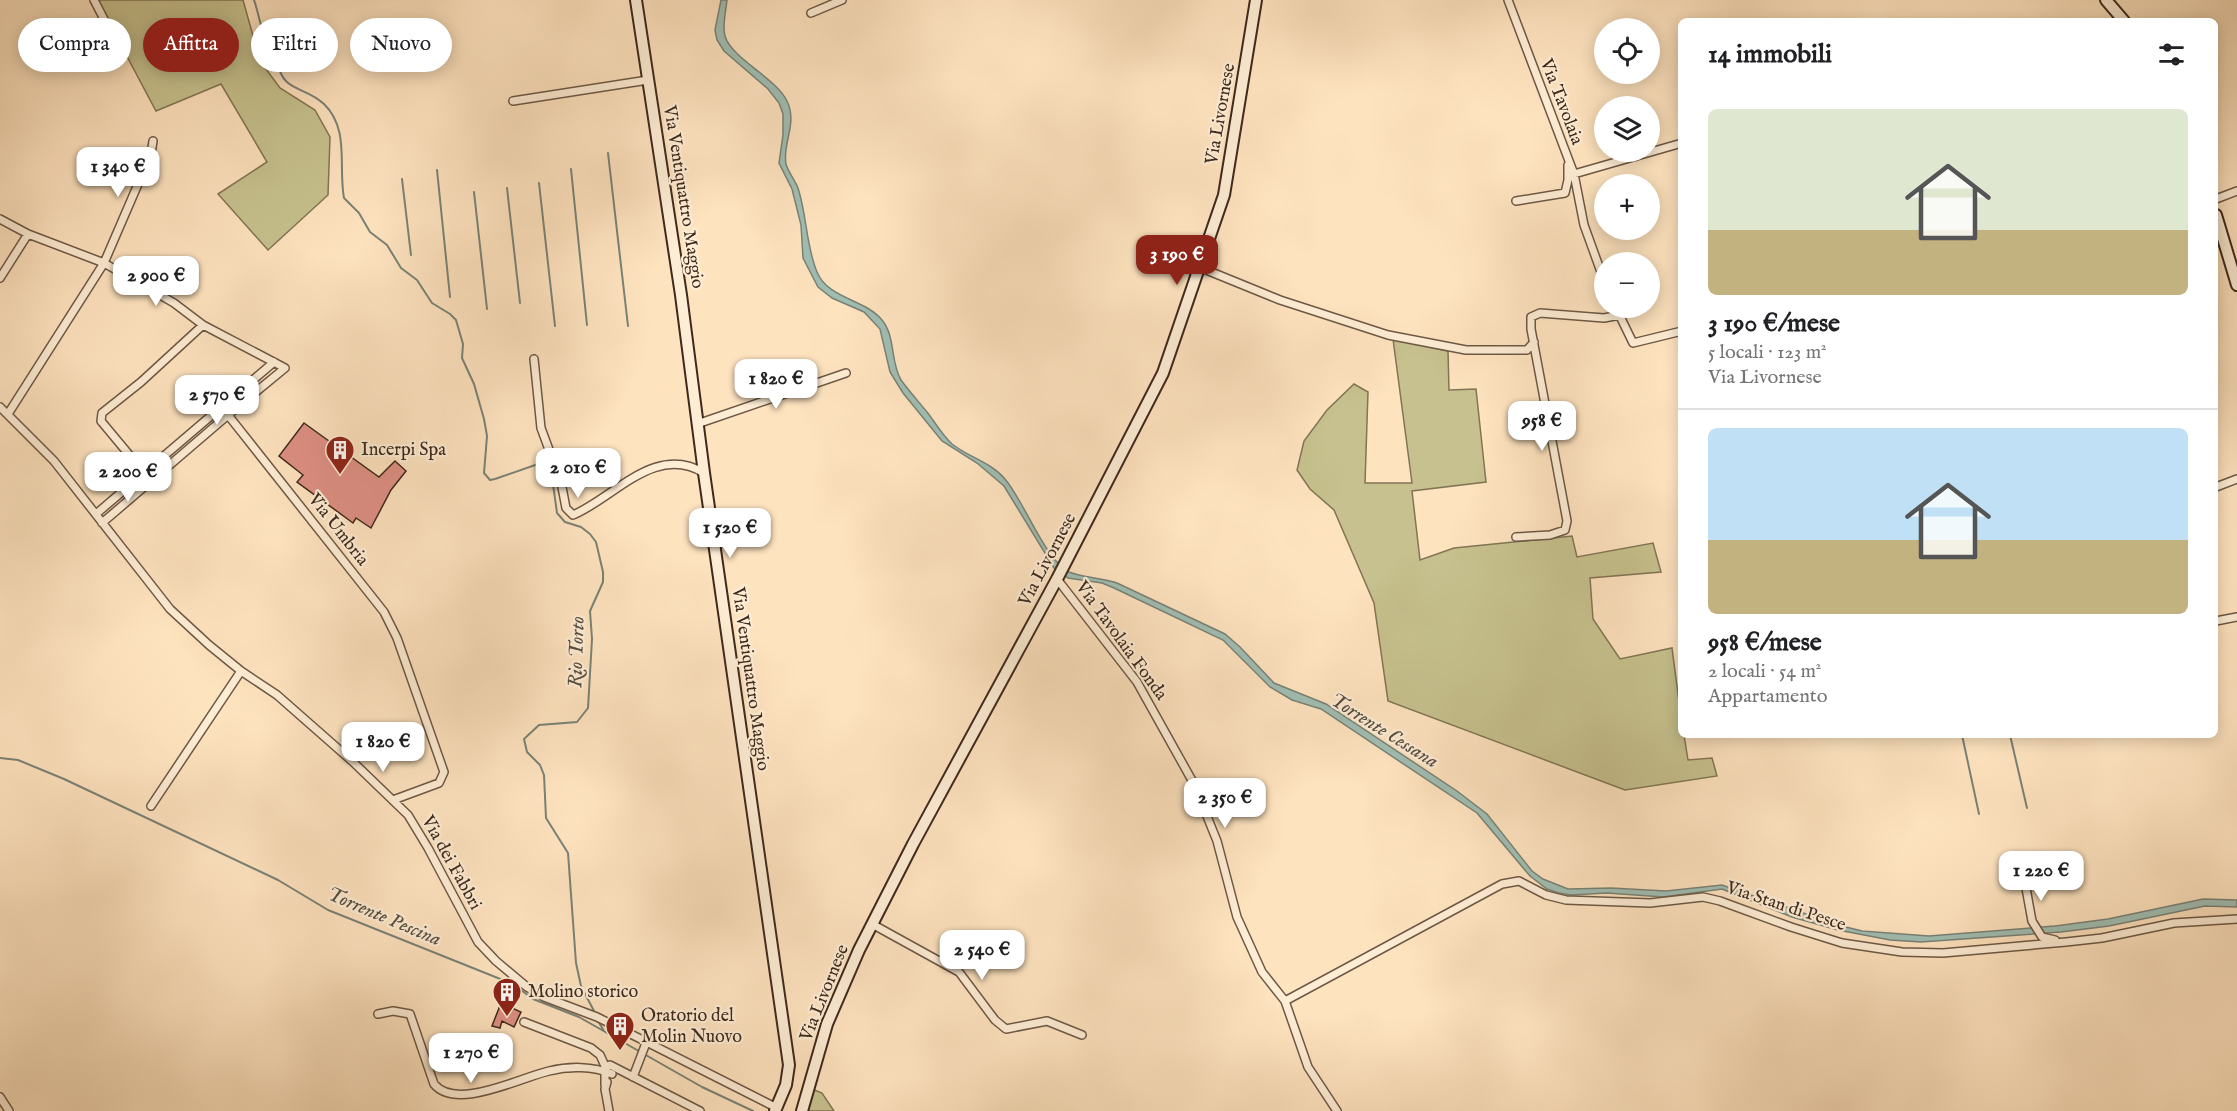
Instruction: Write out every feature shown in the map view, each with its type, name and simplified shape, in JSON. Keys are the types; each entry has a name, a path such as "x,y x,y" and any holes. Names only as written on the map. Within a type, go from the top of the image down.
{"main road":[{"name":"Via Ventiquattro Maggio","path":"636,0 681,295 697,424 789,1065 786,1085 776,1110"},
{"name":"Via Livornese","path":"802,1111 827,1024 872,924 1067,561 1163,373 1224,195 1256,0"},
{"path":"2106,0 2121,18"},
{"path":"2218,222 2237,285"}],"street":[{"path":"94,0 103,18"},
{"path":"811,13 842,0"},
{"name":"Via Tavolaia","path":"1508,0 1574,174 1584,225 1594,253"},
{"path":"513,102 648,80"},
{"path":"8,414 104,263 151,154 153,141"},
{"path":"1574,174 1678,144"},
{"path":"1516,201 1565,193 1568,180 1568,160"},
{"path":"2218,197 2237,191"},
{"path":"0,219 28,234 104,263 174,303 203,326 285,368 102,523"},
{"path":"0,278 28,234"},
{"path":"1199,267 1280,300 1388,335 1466,350 1527,350 1534,342"},
{"path":"1516,537 1551,535 1565,530 1567,521 1530,323 1531,317 1536,314 1594,317"},
{"path":"1621,318 1633,343 1678,332"},
{"path":"151,481 101,421 102,413 141,382 203,326"},
{"path":"534,359 542,428 561,482 566,508 573,515 586,509 623,483 652,468 672,464 694,467 704,473"},
{"path":"96,514 274,362"},
{"path":"697,424 846,373"},
{"name":"Via dei Fabbri","path":"0,407 54,461 170,609 241,671 277,695 408,816 428,848 467,925 478,942 490,954 527,987 544,997 597,1017 645,1045 776,1110"},
{"name":"Via Umbria","path":"228,415 384,612 397,638 444,772 439,783 393,800"},
{"path":"2218,486 2237,479"},
{"name":"Via Tavolaia Fonda","path":"1058,578 1137,682 1194,784 1217,841 1237,918 1262,972 1285,1001 1308,1067 1337,1111"},
{"path":"2218,621 2237,617"},
{"path":"151,806 241,671"},
{"name":"Via Stan di Pesce","path":"1285,1001 1502,884 1519,881 1546,895 1566,900 1650,903 1703,897 1842,943 1887,951 1943,952 2066,942 2102,938 2183,922 2237,919"},
{"path":"2026,888 2032,921 2040,935 2046,939 2066,942"},
{"path":"872,924 959,972 995,1020 1006,1029 1047,1021 1082,1035"},
{"path":"378,1014 393,1011 410,1014 434,1084 438,1090 449,1097 463,1098 478,1095 548,1071 568,1068 609,1070 633,1077 700,1111"},
{"path":"524,1022 591,1048 600,1055 609,1070 605,1087 609,1107"},
{"path":"633,1077 645,1045"},
{"path":"0,1097 9,1111"}],"shaded area":[{"path":"97,0 243,0 251,29 251,72 268,72 280,88 315,110 330,137 328,195 268,250 218,194 267,162 221,84 156,111 131,64 131,18 107,18"},
{"path":"1393,339 1448,351 1449,390 1476,389 1486,482 1412,491 1420,560 1454,548 1572,536 1577,557 1653,543 1661,572 1590,578 1593,619 1620,659 1672,648 1678,694 1678,738 1684,738 1688,760 1712,758 1717,776 1625,790 1388,701 1374,603 1334,510 1310,489 1297,470 1304,441 1327,410 1354,384 1368,392 1365,483 1412,483"},
{"path":"812,1089 822,1093 834,1111 807,1111"}],"water":[{"path":"721,0 727,0 724,27 729,44 744,60 774,84 790,109 786,164 798,188 813,262 822,281 838,294 866,307 882,320 889,334 895,365 901,380 952,444 993,468 1005,479 1043,543 1060,565 1074,574 1117,583 1225,634 1274,683 1326,704 1457,791 1487,814 1532,871 1543,879 1568,889 1611,888 1666,891 1722,885 1862,931 1929,936 2055,926 2108,919 2203,899 2237,900 2237,907 2205,906 2109,926 2061,932 1921,942 1890,940 1838,930 1792,917 1722,889 1663,897 1607,893 1571,895 1547,889 1530,876 1477,813 1321,709 1292,700 1270,687 1223,640 1114,588 1102,583 1068,578 1054,568 1004,486 977,463 942,441 903,393 890,372 880,329 864,312 832,298 818,287 803,258 801,225 792,189 779,163 783,114 779,103 768,89 724,51 717,40 715,30"}],"building":[{"name":"Incerpi Spa","path":"304,423 379,477 395,461 406,471 391,490 371,528 356,518 353,523 297,482 303,475 279,456"},
{"name":"Molino storico","path":"501,1003 521,1012 514,1027 502,1021 500,1028 492,1026"}],"waterway":[{"name":"Rio Torto","path":"254,0 266,43 284,79 289,84 317,98 332,114 342,149 344,198 359,213 370,232 387,245 401,268 417,280 432,303 456,320 463,344 462,358 474,384 484,419 487,436 484,473 490,480 546,463 552,477 557,513 565,522 581,527 596,542 603,582 590,611 592,639 588,708 577,722 539,725 524,739 527,752 540,765 544,775 546,818 568,853 576,963 581,986 595,1013"},
{"path":"608,153 628,326"},
{"path":"571,169 587,325"},
{"path":"437,170 450,297"},
{"path":"402,179 411,255"},
{"path":"539,183 555,326"},
{"path":"507,188 520,303"},
{"path":"474,192 487,309"},
{"path":"1963,738 1979,814"},
{"path":"2011,738 2027,808"},
{"name":"Torrente Pescina","path":"0,758 18,760 64,779 278,880 328,910 513,984 533,999 579,1017 702,1087 753,1111"},
{"name":"Torrente Pescina","path":"598,1021 604,1031"}],"place":[{"name":"Incerpi Spa","path":"340,476"},
{"name":"Molino storico","path":"507,1018"},
{"name":"Oratorio del Molin Nuovo","path":"620,1052"}],"water label":[{"name":"Torrente Cessana","path":"1384,731"}]}
